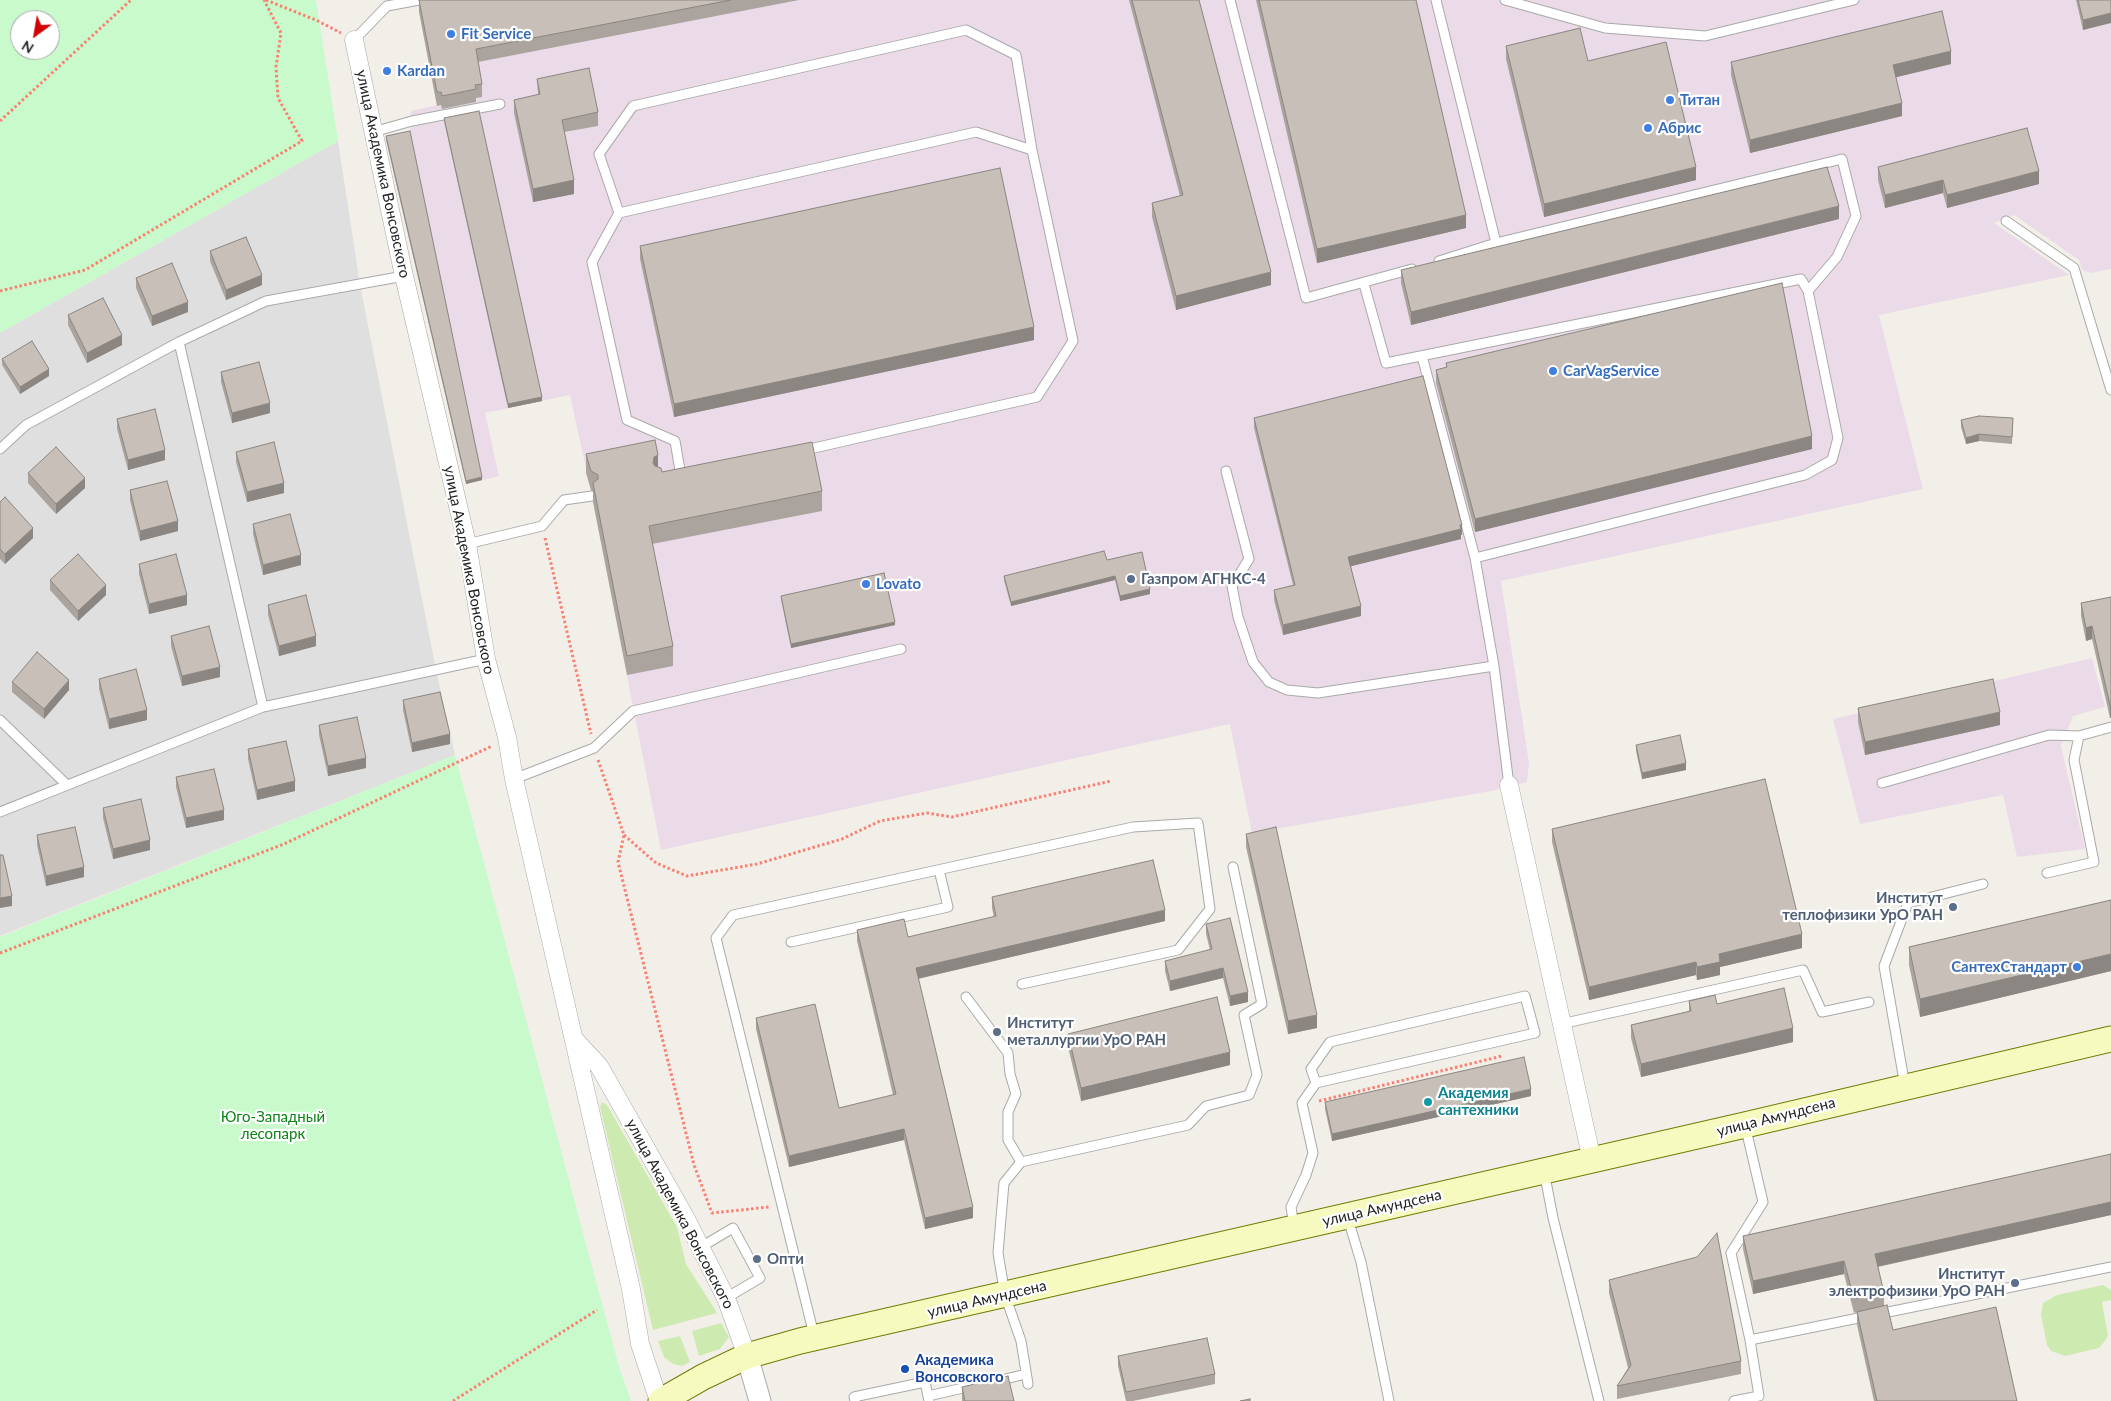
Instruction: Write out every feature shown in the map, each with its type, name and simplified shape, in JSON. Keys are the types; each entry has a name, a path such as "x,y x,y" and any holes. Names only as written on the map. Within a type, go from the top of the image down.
{"main road":[{"name":"улица Амундсена","path":"660,1401 703,1377 747,1356 815,1338 1005,1296 2111,1039"}],"street":[{"name":"улица Академика Вонсовского","path":"354,40 404,276 467,544 486,659 507,737 514,779 631,1288 640,1344 660,1401"},
{"path":"1509,785 1592,1160"},
{"name":"улица Академика Вонсовского","path":"574,1040 599,1066 701,1247 726,1298 747,1356 760,1401"}],"lane":[{"path":"354,40 387,6 419,0"},
{"path":"1230,0 1306,298 1364,284 1421,267"},
{"path":"1436,0 1496,244"},
{"path":"1505,0 1605,28 1705,36 1854,0"},
{"path":"619,214 599,154 633,106 966,30 1016,56 1032,150 1073,341 1037,397 793,452"},
{"path":"373,132 500,104"},
{"path":"682,476 675,441 627,420 592,262 619,214 976,132 1032,150"},
{"path":"1430,264 1496,244 1842,160 1856,216 1838,257 1808,291"},
{"path":"2006,221 2074,268 2111,390"},
{"path":"0,449 26,425 179,342 266,301 404,276"},
{"path":"1364,284 1386,363 1801,278 1808,291 1838,438 1832,460 1805,476 1475,558"},
{"path":"179,342 263,707"},
{"path":"1422,356 1475,558 1494,666 1509,785"},
{"path":"1226,471 1249,559 1232,586 1238,616 1253,662 1269,682 1287,690 1318,693 1494,666"},
{"path":"467,544 542,526 564,500 592,496"},
{"path":"514,779 594,748 634,711 901,649"},
{"path":"0,812 263,707 486,659"},
{"path":"0,720 67,785"},
{"path":"1882,783 2049,735 2079,736 2111,727"},
{"path":"2048,873 2094,862 2074,760 2079,736"},
{"path":"815,1338 716,938 733,915 1133,827 1198,824 1210,909 1178,950 1022,984"},
{"path":"1028,1384 1021,1341 1005,1296 998,1253 1004,1183 1022,1162 1188,1125 1206,1106 1249,1095 1258,1075 1244,1015 1262,1004 1233,867"},
{"path":"790,942 948,907 939,870"},
{"path":"1905,1086 1884,966 1908,903 1983,884"},
{"path":"1561,1024 1803,970 1822,1012 1870,1002"},
{"path":"1295,1228 1292,1207 1313,1153 1302,1103 1316,1083 1535,1033 1525,996 1330,1042 1311,1070 1316,1083"},
{"path":"966,997 1008,1053 1010,1074 1016,1094 1008,1112 1008,1140 1022,1162"},
{"path":"1734,1401 1759,1396 1750,1340 1731,1253 1763,1202 1745,1125"},
{"path":"1544,1171 1553,1218 1599,1401"},
{"path":"1347,1217 1361,1262 1389,1401"},
{"path":"701,1247 733,1228 760,1278 726,1298"},
{"path":"1750,1340 2111,1267"},
{"path":"855,1401 854,1397 925,1382 929,1398 1026,1374"}],"path":[{"path":"0,121 131,0"},
{"path":"265,0 318,21 354,40"},
{"path":"0,291 85,270 302,141 278,98 276,67 281,33 265,0"},
{"path":"542,526 594,748 624,835 656,863 687,876 757,864 842,839 880,821 927,813 952,817 1111,781"},
{"path":"0,953 284,844 489,748 507,737"},
{"path":"624,835 618,862 694,1165 712,1213 782,1206"},
{"path":"1318,1102 1510,1054"},
{"path":"454,1401 597,1310"}],"shaded area":[{"path":"417,0 2111,0 2111,269 2091,273 2082,270 2079,260 2014,215 1994,223 2069,275 1879,315 1923,489 1501,581 1529,763 1527,782 1491,791 1252,833 1230,724 661,850 592,496 570,395 485,413 499,476 466,484 386,140 410,134 411,111 437,105"},
{"path":"338,141 360,285 436,670 455,755 0,936 0,333"},
{"path":"2092,658 2105,707 2073,716 2061,746 2085,849 2017,857 2003,795 1860,824 1833,719"}],"green space":[{"path":"0,0 316,0 338,141 0,333"},
{"name":"Юго-Западный лесопарк","path":"455,755 619,1367 631,1401 0,1401 0,937"},
{"path":"602,1102 607,1105 677,1227 686,1264 717,1313 653,1330 600,1107"},
{"path":"2103,1285 2111,1290 2111,1300 2102,1302 2108,1336 2104,1342 2099,1348 2065,1356 2051,1351 2047,1345 2041,1315 2043,1303 2057,1295"},
{"path":"721,1323 729,1337 720,1349 699,1356 692,1331"},
{"path":"680,1336 690,1362 682,1366 673,1364 664,1357 658,1341"}],"building":[{"path":"419,0 731,0 476,49 482,84 475,85 476,89 442,96 441,92 437,92"},
{"path":"1132,0 1199,0 1271,272 1176,296 1152,203 1183,195"},
{"path":"1259,0 1416,0 1466,215 1317,249"},
{"path":"2078,0 2111,0 2111,13 2083,20"},
{"path":"1942,11 1951,51 1893,65 1902,103 1750,140 1731,62"},
{"path":"1580,28 1588,61 1666,42 1696,167 1544,204 1506,46"},
{"path":"589,68 598,112 562,120 574,180 533,189 514,100 540,94 537,79"},
{"path":"479,111 542,397 508,404 444,118"},
{"path":"2027,128 2039,171 1947,195 1943,180 1885,195 1878,167"},
{"path":"410,131 482,477 466,481 386,136"},
{"path":"1827,167 1839,206 1411,312 1401,270"},
{"path":"1000,168 1034,327 674,404 640,246"},
{"path":"246,237 262,275 226,290 210,251"},
{"path":"172,263 188,302 152,316 136,278"},
{"path":"1782,283 1812,436 1475,519 1436,370 1447,367 1446,363"},
{"path":"103,298 122,335 87,353 68,315"},
{"path":"32,341 49,369 20,387 2,359"},
{"path":"259,362 270,403 232,413 221,372"},
{"path":"1423,376 1462,525 1460,525 1461,529 1348,557 1361,606 1283,625 1274,590 1295,585 1254,418"},
{"path":"155,409 165,450 128,460 117,419"},
{"path":"1979,416 2013,418 2012,437 1979,434 1966,438 1961,420"},
{"path":"655,440 658,455 654,457 653,463 661,468 662,472 812,442 822,491 649,526 673,646 627,656 593,483 598,479 598,475 591,471 586,454"},
{"path":"274,442 284,483 247,492 236,452"},
{"path":"56,447 85,478 56,504 28,473"},
{"path":"167,481 178,521 140,531 130,490"},
{"path":"5,497 33,528 5,554 0,549 0,502"},
{"path":"290,514 301,555 263,565 253,524"},
{"path":"1104,551 1107,560 1142,552 1150,589 1120,596 1115,576 1011,602 1004,576"},
{"path":"78,554 106,585 78,611 50,580"},
{"path":"176,554 187,595 149,604 139,564"},
{"path":"884,573 895,622 791,644 781,596"},
{"path":"306,595 316,636 279,646 268,605"},
{"path":"2111,597 2110,705 2092,626 2086,628 2081,603"},
{"path":"209,626 220,667 182,676 171,636"},
{"path":"37,652 69,680 44,709 12,682"},
{"path":"136,669 147,710 109,719 99,679"},
{"path":"1993,679 2000,712 1865,742 1858,708"},
{"path":"440,692 450,734 412,743 403,700"},
{"path":"357,717 366,758 328,766 319,725"},
{"path":"1680,735 1686,763 1642,773 1636,745"},
{"path":"286,741 295,781 257,790 248,749"},
{"path":"214,769 224,810 186,818 176,777"},
{"path":"1765,779 1802,934 1719,954 1720,962 1697,967 1696,962 1589,987 1552,829"},
{"path":"141,799 150,840 113,849 103,808"},
{"path":"75,827 84,867 46,876 37,835"},
{"path":"1276,827 1317,1015 1288,1021 1246,834"},
{"path":"0,855 3,855 12,896 0,898"},
{"path":"1153,860 1165,910 916,968 973,1207 925,1218 904,1129 789,1156 756,1018 815,1004 839,1108 896,1094 857,930 904,919 908,937 996,916 992,897"},
{"path":"2111,900 2111,954 1920,999 1909,947"},
{"path":"1230,918 1248,992 1230,996 1223,968 1170,981 1165,961 1212,949 1206,924"},
{"path":"1784,988 1793,1028 1641,1064 1631,1025 1691,1011 1689,1001 1715,995 1717,1004"},
{"path":"1217,997 1230,1052 1081,1088 1068,1034"},
{"name":"Академия сантехники","path":"1524,1057 1531,1089 1332,1134 1325,1102"},
{"path":"2111,1154 2111,1202 1875,1254 1884,1293 1854,1299 1844,1261 1753,1281 1743,1236"},
{"path":"1717,1233 1741,1361 1617,1386 1631,1365 1609,1280 1697,1257"},
{"path":"1887,1305 1893,1330 1996,1307 2017,1401 1877,1401 1857,1312"},
{"path":"1207,1338 1215,1374 1126,1392 1118,1356"},
{"path":"1008,1376 1014,1401 965,1401 962,1387"}],"place":[{"name":"Fit Service","path":"451,34"},
{"name":"Kardan","path":"387,71"},
{"name":"Титан","path":"1670,100"},
{"name":"Абрис","path":"1648,128"},
{"name":"CarVagService","path":"1553,371"},
{"name":"Газпром АГНКС-4","path":"1131,579"},
{"name":"Lovato","path":"866,584"},
{"name":"Институт теплофизики УрО РАН","path":"1953,907"},
{"name":"СантехСтандарт","path":"2077,967"},
{"name":"Институт металлургии УрО РАН","path":"997,1032"},
{"name":"Академия сантехники","path":"1428,1102"},
{"name":"Опти","path":"757,1259"},
{"name":"Институт электрофизики УрО РАН","path":"2015,1283"},
{"name":"Академика Вонсовского","path":"905,1369"}]}
